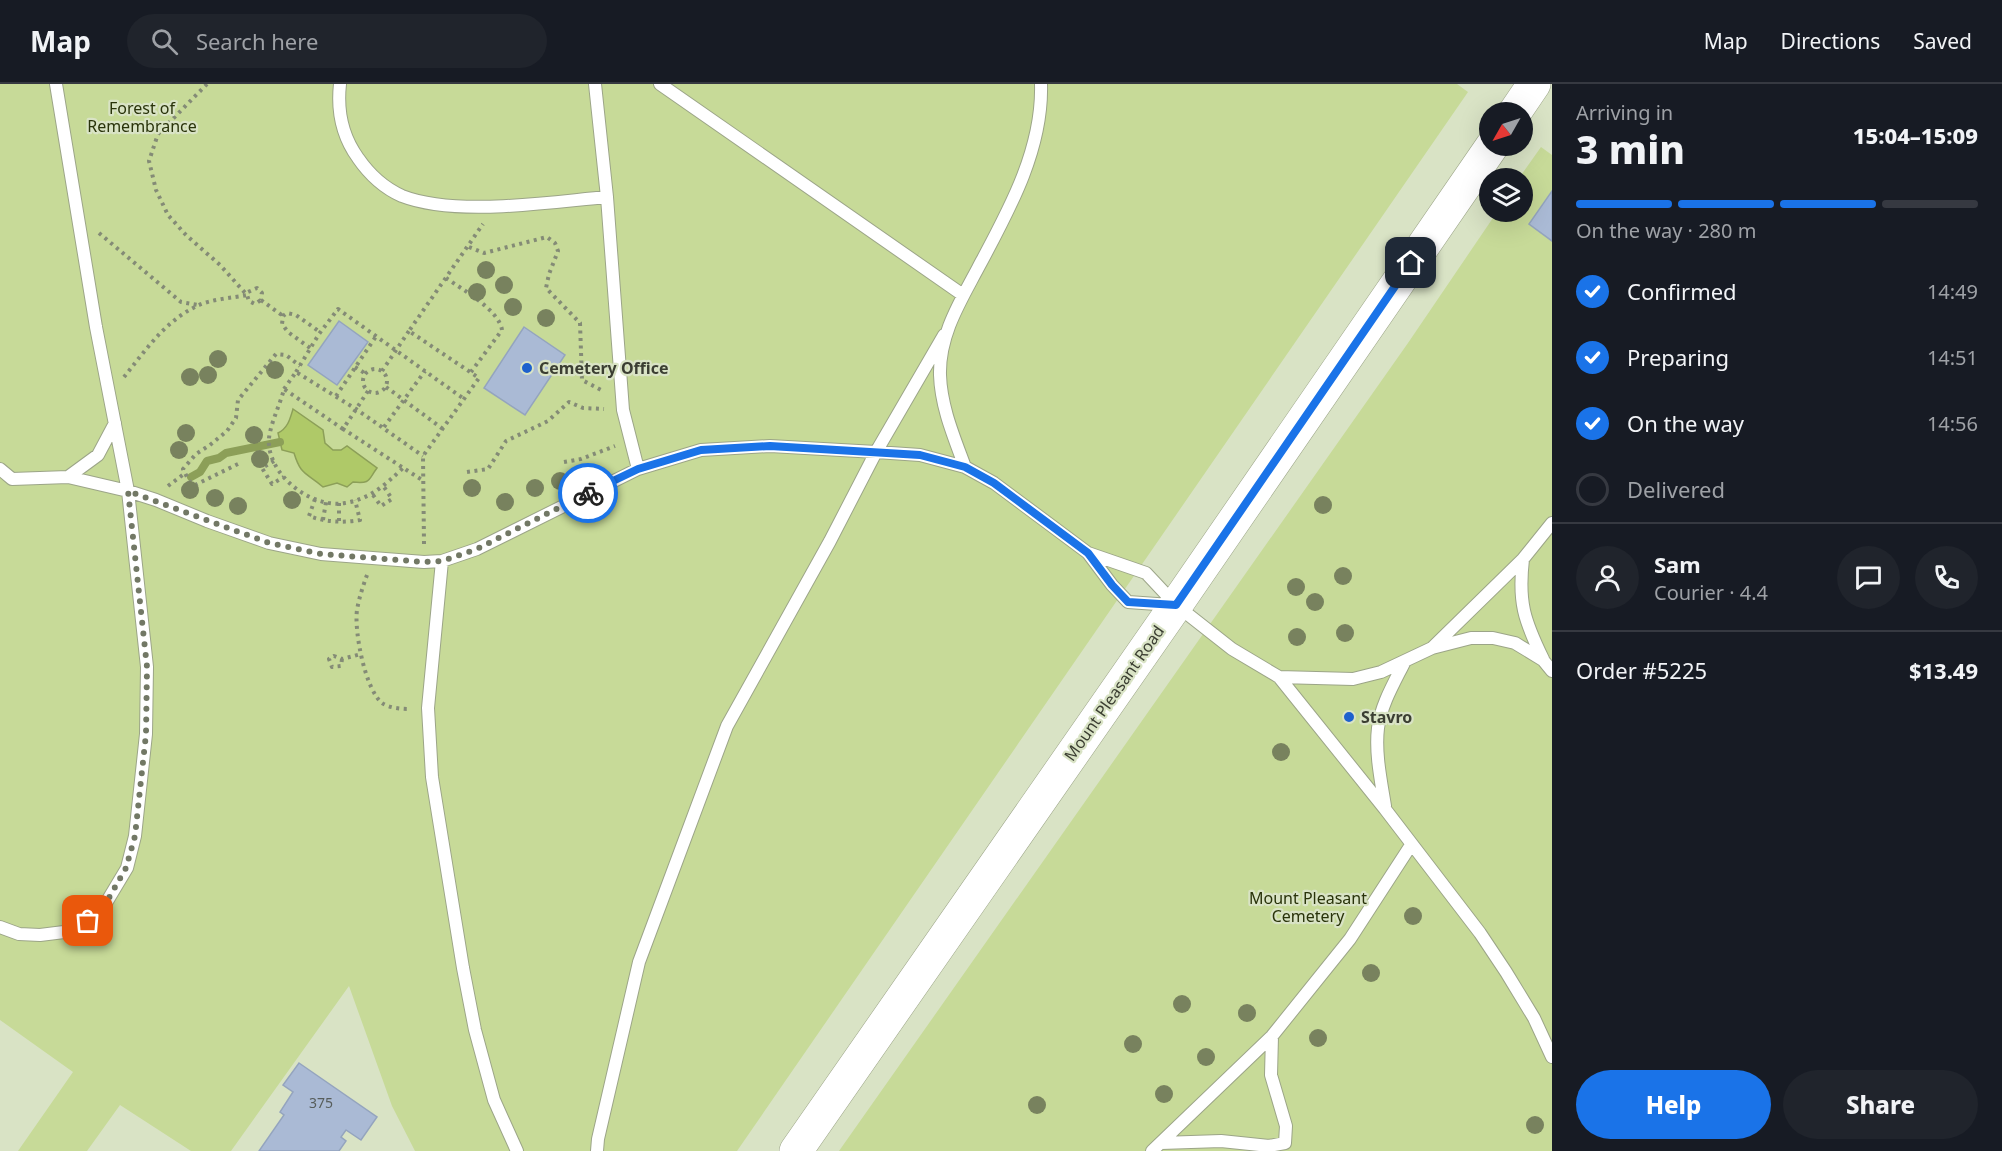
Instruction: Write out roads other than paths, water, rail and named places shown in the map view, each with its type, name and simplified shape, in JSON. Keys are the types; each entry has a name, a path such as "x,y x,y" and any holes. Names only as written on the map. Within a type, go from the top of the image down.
{"main road":[{"path":"1522,102 1534,84"},
{"name":"Mount Pleasant Road","path":"796,1151 1485,156"}],"lane":[{"path":"0,927 19,934 40,935 64,932 88,921 106,903 126,868 135,836 146,734 147,667 128,491 109,396 56,84"},
{"path":"340,84 341,120 348,144 370,175 401,195 435,205 495,206 607,197"},
{"path":"595,84 607,197 623,410 638,469"},
{"path":"660,84 963,295"},
{"path":"597,1151 639,962 727,726 830,541 876,452 944,335 1004,219 1033,149 1041,102 1041,84"},
{"path":"944,335 940,374 945,411 965,467"},
{"path":"68,477 98,455 115,423"},
{"path":"0,469 6,480 68,477 128,491 269,543 321,554 424,562 442,561 477,549 638,469 701,450 770,446 920,455 965,467 994,483 1088,553 1128,602 1176,605"},
{"path":"1432,648 1523,559 1552,523"},
{"path":"1088,553 1146,573 1176,605 1232,649 1279,677 1385,809 1480,933 1534,1018 1552,1057"},
{"path":"1523,559 1521,598 1527,625 1552,671"},
{"path":"442,561 428,708 432,777 475,1030 494,1100 517,1151"},
{"path":"1279,677 1353,679 1404,663 1432,648 1471,638 1493,638 1515,643 1544,660"},
{"path":"1385,809 1378,728 1383,708 1404,663"},
{"path":"1157,1147 1272,1036 1350,939 1411,844"},
{"path":"1157,1147 1221,1142 1269,1146 1285,1143 1286,1126 1271,1075 1272,1036"}],"waterway":[{"path":"191,477 200,472 207,461 219,458 226,453 280,442"}],"place":[{"name":"Cemetery Office","path":"527,368"},
{"name":"Stavro","path":"1349,717"}],"park label":[{"name":"Forest of Remembrance","path":"142,117"},
{"name":"Mount Pleasant Cemetery","path":"1308,907"}]}
